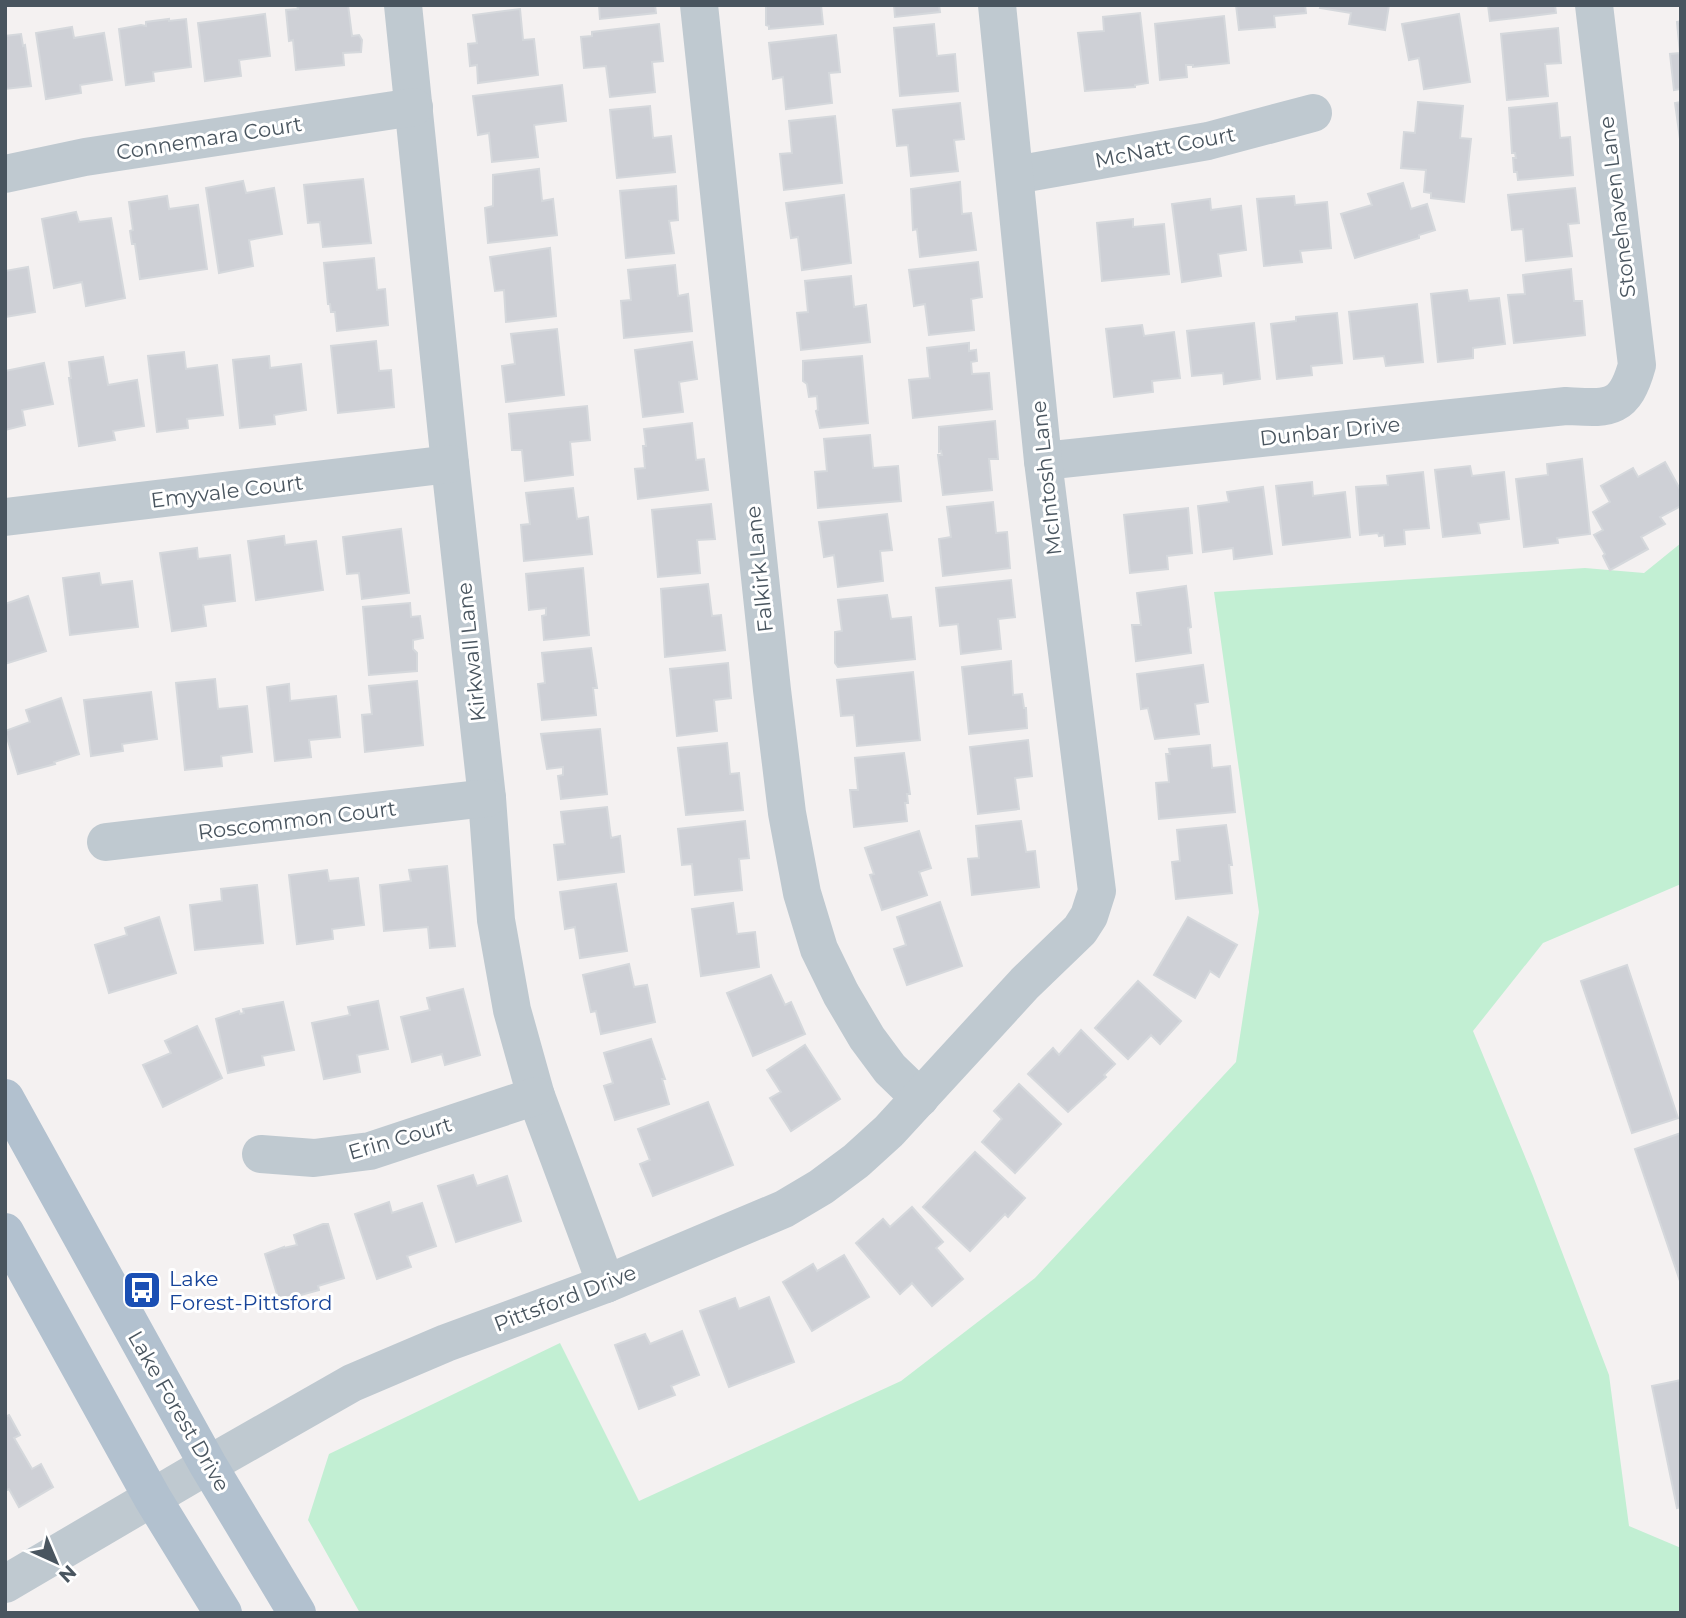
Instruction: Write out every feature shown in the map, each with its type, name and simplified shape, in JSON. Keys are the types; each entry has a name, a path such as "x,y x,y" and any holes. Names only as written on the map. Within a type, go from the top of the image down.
{"main road":[{"name":"Lake Forest Drive","path":"5,1098 208,1465 297,1613"},
{"path":"5,1232 153,1499 223,1613"}],"street":[{"name":"Kirkwall Lane","path":"403,5 487,798 496,920 512,1010 536,1096 606,1284"},
{"name":"Falkirk Lane","path":"699,5 777,731 787,813 802,892 819,948 841,994 867,1038 890,1069 920,1098"},
{"name":"McIntosh Lane","path":"997,5 1043,461 1097,891 1089,916 1080,930 1068,940"},
{"name":"Stonehaven Lane","path":"1594,5 1636,365 1627,393 1617,402"},
{"name":"Connemara Court","path":"5,174 85,157 414,107"},
{"name":"McNatt Court","path":"1016,175 1208,141 1313,113"},
{"name":"Dunbar Drive","path":"1043,461 1566,406 1603,407 1617,402"},
{"name":"Emyvale Court","path":"5,517 450,464"},
{"name":"Roscommon Court","path":"106,842 487,798"},
{"name":"Pittsford Drive","path":"5,1584 352,1383 446,1343 606,1284 784,1209 821,1187 890,1131 1025,983 1068,940"},
{"name":"Erin Court","path":"261,1154 314,1158 370,1150 536,1096"}],"green space":[{"path":"1681,543 1681,884 1543,943 1473,1031 1533,1176 1609,1375 1629,1526 1681,1548 1681,1613 360,1613 308,1520 329,1454 560,1343 639,1501 901,1381 1035,1278 1236,1062 1259,912 1214,592 1585,568 1644,573"}],"building":[{"path":"297,5 348,5 352,36 359,35 362,40 361,52 343,53 344,65 296,70 293,40 289,41 286,10 298,9"},
{"path":"599,5 655,5 656,13 600,19"},
{"path":"766,5 821,5 823,24 769,29 766,25"},
{"path":"894,5 939,5 940,12 895,17"},
{"path":"1236,5 1305,5 1306,13 1274,16 1275,27 1239,30"},
{"path":"1321,5 1389,5 1385,30 1349,24 1351,13 1320,8"},
{"path":"1488,5 1555,5 1556,13 1490,21"},
{"path":"520,9 523,40 534,39 538,75 478,83 477,65 470,66 468,44 477,43 473,15"},
{"path":"1140,13 1148,83 1135,87 1085,91 1078,33 1104,31 1103,17"},
{"path":"265,14 270,56 239,60 241,76 205,81 198,23"},
{"path":"1459,14 1470,82 1424,89 1419,58 1409,60 1402,24"},
{"path":"1224,16 1229,63 1193,67 1186,65 1187,77 1160,80 1155,24"},
{"path":"186,19 191,67 153,72 154,81 126,85 119,29 146,26 146,22"},
{"path":"1681,21 1681,89 1674,90 1670,54 1680,53 1677,22"},
{"path":"659,24 663,61 652,62 655,92 610,97 606,66 584,68 581,37 592,36 592,32"},
{"path":"934,24 937,56 955,54 958,91 900,96 894,28"},
{"path":"72,27 74,38 104,33 112,80 80,85 81,93 46,99 36,33"},
{"path":"1558,28 1561,63 1545,64 1548,96 1507,100 1501,34"},
{"path":"21,34 31,86 5,89 5,36"},
{"path":"836,35 840,72 829,73 832,103 786,109 783,77 773,79 769,43"},
{"path":"562,85 566,121 534,125 538,157 492,162 489,133 478,135 473,96"},
{"path":"1418,102 1463,106 1460,138 1471,139 1464,202 1431,198 1431,193 1424,192 1426,170 1401,168 1404,132 1415,133"},
{"path":"1681,102 1681,139 1680,139 1675,103"},
{"path":"960,103 964,139 954,140 958,171 911,176 908,145 897,146 893,110"},
{"path":"1557,103 1560,138 1570,137 1573,175 1518,180 1517,172 1514,172 1513,158 1516,158 1515,153 1512,153 1509,108"},
{"path":"650,106 653,138 671,136 675,172 617,178 610,110"},
{"path":"835,116 842,183 784,190 780,154 792,153 789,121"},
{"path":"539,169 542,201 553,199 557,235 488,243 485,208 493,206 493,175"},
{"path":"363,179 371,243 323,247 320,222 308,223 304,185"},
{"path":"243,181 246,193 274,188 282,234 249,240 253,266 219,273 206,188"},
{"path":"960,182 962,214 971,213 976,250 920,257 917,229 913,230 911,189"},
{"path":"1403,183 1411,209 1427,204 1435,230 1419,235 1419,238 1355,258 1341,214 1372,205 1368,194"},
{"path":"676,186 678,220 669,221 674,253 626,258 620,191"},
{"path":"1575,188 1579,223 1568,224 1572,256 1526,261 1523,229 1512,230 1508,195"},
{"path":"844,195 851,263 802,270 798,237 791,238 786,203"},
{"path":"167,196 169,209 198,205 207,269 140,279 135,244 132,244 130,231 133,230 129,202"},
{"path":"1294,196 1295,205 1327,202 1331,248 1300,251 1302,262 1264,266 1257,199"},
{"path":"1210,199 1211,210 1241,206 1246,250 1218,254 1221,276 1182,282 1172,204"},
{"path":"76,212 79,222 111,218 125,298 86,306 82,282 54,288 42,219"},
{"path":"1133,219 1133,227 1164,224 1169,274 1102,281 1097,223"},
{"path":"550,248 556,316 506,322 504,290 495,291 490,257"},
{"path":"374,258 377,290 385,289 388,325 337,331 335,312 331,312 328,304 324,263"},
{"path":"978,262 982,297 971,299 974,330 929,335 925,304 914,306 909,270"},
{"path":"675,265 678,296 688,294 692,331 624,338 621,301 631,300 628,270"},
{"path":"28,267 35,312 5,317 5,271"},
{"path":"1571,269 1574,301 1582,301 1585,335 1514,343 1508,295 1525,294 1523,275"},
{"path":"851,276 854,307 866,305 870,342 801,350 797,313 808,312 805,281"},
{"path":"1467,290 1469,301 1499,298 1505,344 1473,348 1473,358 1438,362 1431,294"},
{"path":"1417,304 1423,362 1386,366 1384,356 1354,359 1349,312"},
{"path":"1337,313 1342,363 1311,366 1312,375 1277,379 1271,324 1296,321 1296,317"},
{"path":"1254,323 1260,379 1224,384 1223,373 1192,376 1187,331"},
{"path":"1142,325 1144,336 1174,332 1180,378 1152,381 1153,392 1114,397 1106,329"},
{"path":"557,329 564,395 506,402 502,366 515,364 511,334"},
{"path":"376,341 379,371 391,370 394,407 338,413 331,346"},
{"path":"692,342 697,379 679,382 683,412 643,417 635,350"},
{"path":"969,343 969,351 976,350 977,361 971,362 972,374 989,373 992,409 913,418 909,380 930,378 927,348"},
{"path":"184,352 186,369 217,365 223,415 187,419 188,428 157,432 148,356"},
{"path":"269,356 270,368 301,364 306,410 274,415 275,424 240,428 233,360"},
{"path":"862,356 868,423 820,428 816,411 817,396 809,397 807,384 803,381 803,361"},
{"path":"103,357 108,385 137,380 144,426 113,431 115,440 79,446 69,362"},
{"path":"44,363 53,404 22,410 25,425 5,430 5,371"},
{"path":"587,406 590,440 570,442 573,475 525,481 522,450 512,450 509,414"},
{"path":"995,421 998,459 989,459 992,490 943,495 938,455 942,455 941,451 939,452 939,427"},
{"path":"692,423 696,460 704,459 708,490 638,499 635,469 645,468 644,429"},
{"path":"870,435 873,468 898,466 901,501 818,508 815,472 827,471 824,439"},
{"path":"1582,459 1590,534 1557,538 1558,543 1524,547 1516,479 1548,475 1547,464"},
{"path":"1665,462 1681,491 1681,506 1660,517 1665,524 1641,537 1648,549 1610,570 1603,556 1605,554 1594,535 1603,530 1593,512 1610,502 1601,486 1633,468 1638,477"},
{"path":"1470,466 1472,476 1504,472 1509,519 1478,523 1480,533 1443,537 1435,470"},
{"path":"1423,472 1429,528 1404,530 1405,544 1385,546 1384,535 1360,535 1356,487 1388,485 1387,476"},
{"path":"1312,482 1313,496 1345,492 1350,537 1283,545 1276,486"},
{"path":"1263,487 1272,554 1234,559 1233,548 1203,552 1198,506 1229,502 1227,492"},
{"path":"573,488 577,519 588,517 592,554 524,561 521,525 530,524 526,493"},
{"path":"993,502 996,533 1007,532 1010,568 943,576 939,539 951,537 947,507"},
{"path":"711,504 715,539 697,540 700,573 658,577 652,510"},
{"path":"1188,508 1192,553 1167,556 1168,569 1130,573 1124,515"},
{"path":"887,514 892,550 880,551 883,581 838,587 834,555 824,557 819,522"},
{"path":"401,529 409,593 362,599 359,573 347,574 343,537"},
{"path":"284,536 285,545 316,541 323,590 256,600 248,541"},
{"path":"197,548 198,559 230,555 235,601 203,605 206,626 172,631 160,553"},
{"path":"583,568 589,635 544,640 542,616 546,615 546,608 529,610 526,574"},
{"path":"99,573 101,585 132,581 138,627 70,635 63,578"},
{"path":"1011,580 1015,617 998,619 1001,649 961,654 958,624 940,626 936,588"},
{"path":"708,584 712,616 721,615 725,650 665,657 661,589"},
{"path":"1186,586 1191,653 1136,661 1132,625 1141,625 1137,593"},
{"path":"887,595 891,619 911,617 915,659 838,667 835,663 835,632 842,631 838,600"},
{"path":"28,596 46,651 5,664 5,604"},
{"path":"410,603 411,617 420,616 423,638 413,640 413,649 417,653 417,671 369,675 363,607"},
{"path":"591,648 597,688 593,688 596,715 542,720 538,684 545,683 542,653"},
{"path":"1011,661 1013,695 1022,694 1027,728 969,734 962,667"},
{"path":"728,663 731,698 714,700 717,731 677,736 670,669"},
{"path":"1203,665 1208,702 1195,704 1199,734 1155,739 1148,708 1141,709 1137,674"},
{"path":"913,672 920,740 857,746 854,715 841,716 837,680"},
{"path":"215,679 218,709 247,706 252,752 221,756 222,766 185,770 176,683"},
{"path":"417,681 423,745 365,752 362,715 372,714 369,686"},
{"path":"289,684 290,701 336,696 340,737 309,740 311,757 275,761 267,687"},
{"path":"151,692 157,739 122,744 123,751 91,756 84,700"},
{"path":"61,698 79,754 18,774 5,731 30,722 26,710"},
{"path":"600,729 607,794 561,799 558,776 563,775 563,767 547,769 541,734"},
{"path":"1028,740 1032,776 1015,778 1019,809 978,814 970,747"},
{"path":"727,743 730,774 739,773 743,810 686,815 678,748"},
{"path":"1210,745 1212,768 1230,766 1235,812 1159,819 1156,783 1169,782 1166,754 1170,754 1169,749"},
{"path":"904,753 910,794 907,794 908,803 905,803 907,821 854,827 850,790 858,790 855,758"},
{"path":"607,807 611,838 620,836 624,872 558,880 554,845 565,844 561,812"},
{"path":"745,821 749,858 739,859 742,890 695,895 692,864 682,865 678,829"},
{"path":"1021,821 1026,852 1035,851 1039,887 972,895 968,859 979,858 976,826"},
{"path":"1226,825 1232,865 1229,865 1232,893 1176,899 1172,862 1180,861 1177,830"},
{"path":"919,831 931,868 919,872 927,895 882,910 870,875 874,874 865,848"},
{"path":"447,866 455,946 430,948 428,927 384,931 380,885 411,881 409,870"},
{"path":"327,870 329,881 358,878 364,925 332,929 333,939 297,944 289,875"},
{"path":"616,884 627,951 580,958 575,927 565,929 560,892"},
{"path":"257,885 263,943 195,950 190,905 222,901 221,889"},
{"path":"940,902 962,966 907,985 894,949 906,945 897,917"},
{"path":"733,903 737,934 755,932 759,967 701,976 692,909"},
{"path":"159,917 176,973 109,993 95,945 127,935 125,928"},
{"path":"1188,917 1237,945 1219,977 1210,971 1195,998 1154,975"},
{"path":"629,964 634,987 647,985 655,1022 601,1034 596,1011 591,1012 583,975"},
{"path":"1627,965 1678,1118 1632,1133 1581,981"},
{"path":"771,975 785,1005 791,1002 805,1034 753,1056 727,993"},
{"path":"1138,981 1181,1021 1160,1044 1151,1035 1128,1059 1095,1028"},
{"path":"463,989 480,1055 445,1065 442,1054 412,1062 401,1017 430,1010 427,998"},
{"path":"378,1001 388,1049 357,1055 360,1072 324,1079 312,1023 350,1015 348,1007"},
{"path":"283,1002 294,1050 262,1056 264,1065 228,1073 216,1019 239,1011 240,1014 244,1013 243,1009"},
{"path":"197,1026 222,1078 163,1107 143,1065 171,1053 165,1041"},
{"path":"1081,1030 1115,1064 1104,1075 1106,1077 1068,1112 1028,1074 1053,1048 1059,1055"},
{"path":"651,1039 665,1079 662,1079 669,1104 615,1120 604,1086 613,1083 604,1053"},
{"path":"805,1045 840,1099 791,1131 770,1098 781,1092 767,1070"},
{"path":"1019,1084 1061,1124 1015,1173 982,1142 1002,1119 994,1111"},
{"path":"708,1102 733,1165 653,1196 640,1164 650,1160 638,1129"},
{"path":"1681,1133 1681,1284 1635,1149"},
{"path":"975,1152 1025,1198 1008,1217 1005,1214 970,1251 923,1207"},
{"path":"473,1175 477,1186 507,1176 521,1221 456,1242 438,1186"},
{"path":"389,1202 392,1213 422,1203 436,1246 407,1256 411,1267 377,1279 355,1214"},
{"path":"912,1207 943,1242 936,1248 963,1279 932,1306 912,1283 900,1294 856,1243 883,1219 890,1227"},
{"path":"328,1224 344,1278 318,1286 319,1290 279,1301 265,1254 297,1245 294,1235"},
{"path":"844,1255 869,1297 812,1331 783,1282 813,1264 817,1271"},
{"path":"769,1297 794,1362 729,1387 700,1311 735,1298 739,1309"},
{"path":"682,1331 699,1375 671,1386 675,1395 639,1409 615,1345 645,1334 650,1344"},
{"path":"1681,1380 1681,1507 1677,1508 1652,1386"},
{"path":"9,1415 20,1435 14,1438 32,1469 41,1464 53,1487 19,1507 9,1489 5,1491 5,1417"}],"place":[{"name":"Lake Forest-Pittsford","path":"142,1290"}]}
